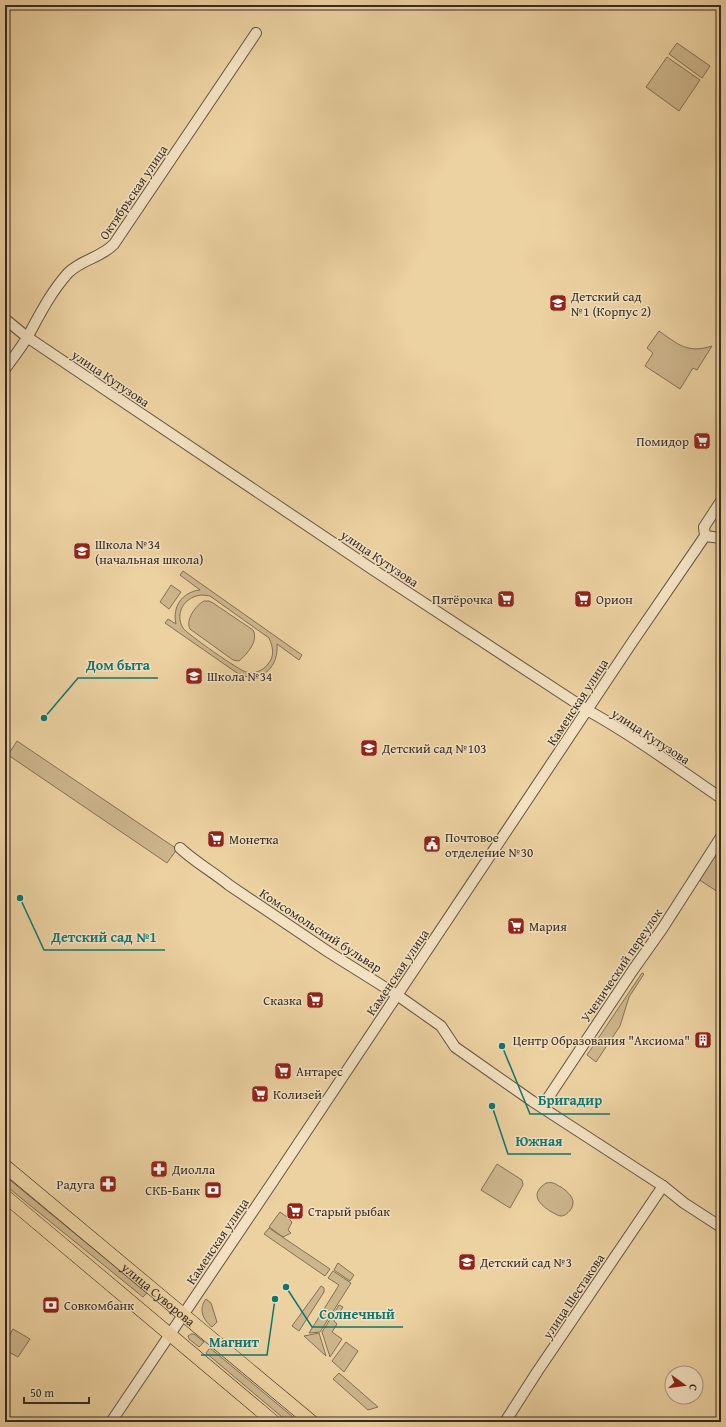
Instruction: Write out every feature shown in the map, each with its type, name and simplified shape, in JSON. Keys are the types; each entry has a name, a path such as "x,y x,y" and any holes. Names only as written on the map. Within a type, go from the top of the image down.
{"main road":[{"name":"улица Суворова","path":"5,1166 312,1422"},
{"name":"улица Суворова","path":"5,1196 274,1422"}],"street":[{"name":"Октябрьская улица","path":"5,369 27,337 41,309 69,273 80,263 108,251 114,244 256,33"},
{"name":"улица Кутузова","path":"5,319 27,337 380,574 587,710 660,756 721,798"},
{"name":"Каменская улица","path":"111,1422 705,536 704,527 721,501"},
{"path":"705,536 721,538"},
{"name":"Ученический переулок","path":"542,1107 662,929 721,837"},
{"name":"Комсомольский бульвар","path":"180,848 229,886 330,953 398,995 441,1026 455,1047 542,1107 663,1186 684,1203 721,1227"},
{"name":"улица Шестакова","path":"505,1422 537,1372 663,1186"}],"shaded area":[{"path":"677,43 710,66 702,78 669,54"},
{"path":"667,57 700,80 679,111 646,87"},
{"path":"659,331 678,344 689,348 696,349 712,346 697,370 693,368 680,389 645,366 653,353 647,348"},
{"path":"183,571 302,655 299,660 277,644 275,659 268,671 256,677 240,675 165,623 168,619 176,624 175,618 177,606 180,601 188,594 200,590 180,575","holes":["196,596 210,596 269,638 272,645 272,658 264,668 252,673 246,672 224,659 183,628 180,617 181,611 186,602"]},
{"path":"171,585 181,592 169,609 160,602"},
{"path":"204,601 213,603 253,630 253,643 249,651 239,661 233,660 190,629 189,621 192,613"},
{"path":"17,741 177,849 167,863 8,755"},
{"path":"721,845 721,894 698,879"},
{"path":"642,973 644,974 629,997 620,1026 596,1062 587,1055"},
{"path":"497,1164 522,1180 523,1185 510,1208 481,1190"},
{"path":"5,1176 147,1293 143,1297 5,1185"},
{"path":"546,1183 555,1183 571,1196 573,1205 565,1215 557,1215 539,1202 537,1195 538,1191"},
{"path":"280,1212 292,1222 288,1230 291,1233 283,1237 269,1227"},
{"path":"269,1228 330,1269 325,1276 264,1234"},
{"path":"338,1263 354,1275 350,1281 334,1270"},
{"path":"333,1271 351,1283 320,1332 309,1333 339,1285 328,1278"},
{"path":"321,1286 324,1288 324,1292 299,1331 292,1326"},
{"path":"206,1299 211,1303 217,1322 212,1327 204,1318 202,1310"},
{"path":"339,1305 343,1307 334,1321 337,1324 332,1332 342,1339 330,1357 322,1332"},
{"path":"13,1329 30,1339 18,1357 5,1350 5,1343"},
{"path":"319,1333 326,1356 304,1336"},
{"path":"194,1334 204,1342 199,1347 189,1339 188,1336"},
{"path":"346,1342 358,1351 344,1372 332,1361"},
{"path":"210,1348 299,1422 288,1422 206,1353"},
{"path":"339,1373 378,1407 368,1410 333,1379"}],"place":[{"name":"Детский сад №1 (Корпус 2)","path":"558,303"},
{"name":"Помидор","path":"702,441"},
{"name":"Школа №34 (начальная школа)","path":"82,551"},
{"name":"Пятёрочка","path":"506,599"},
{"name":"Орион","path":"583,599"},
{"name":"Школа №34","path":"194,676"},
{"name":"Дом быта","path":"44,718"},
{"name":"Детский сад №103","path":"369,748"},
{"name":"Монетка","path":"216,839"},
{"name":"Почтовое отделение №30","path":"432,844"},
{"name":"Детский сад №1","path":"20,898"},
{"name":"Мария","path":"516,926"},
{"name":"Сказка","path":"315,1000"},
{"name":"Центр Образования \"Аксиома\"","path":"703,1040"},
{"name":"Бригадир","path":"502,1046"},
{"name":"Антарес","path":"283,1071"},
{"name":"Колизей","path":"260,1094"},
{"name":"Южная","path":"492,1106"},
{"name":"Диолла","path":"159,1169"},
{"name":"Радуга","path":"108,1184"},
{"name":"СКБ-Банк","path":"213,1190"},
{"name":"Старый рыбак","path":"295,1211"},
{"name":"Детский сад №3","path":"467,1262"},
{"name":"Солнечный","path":"286,1287"},
{"name":"Магнит","path":"275,1299"},
{"name":"Совкомбанк","path":"51,1305"}]}
